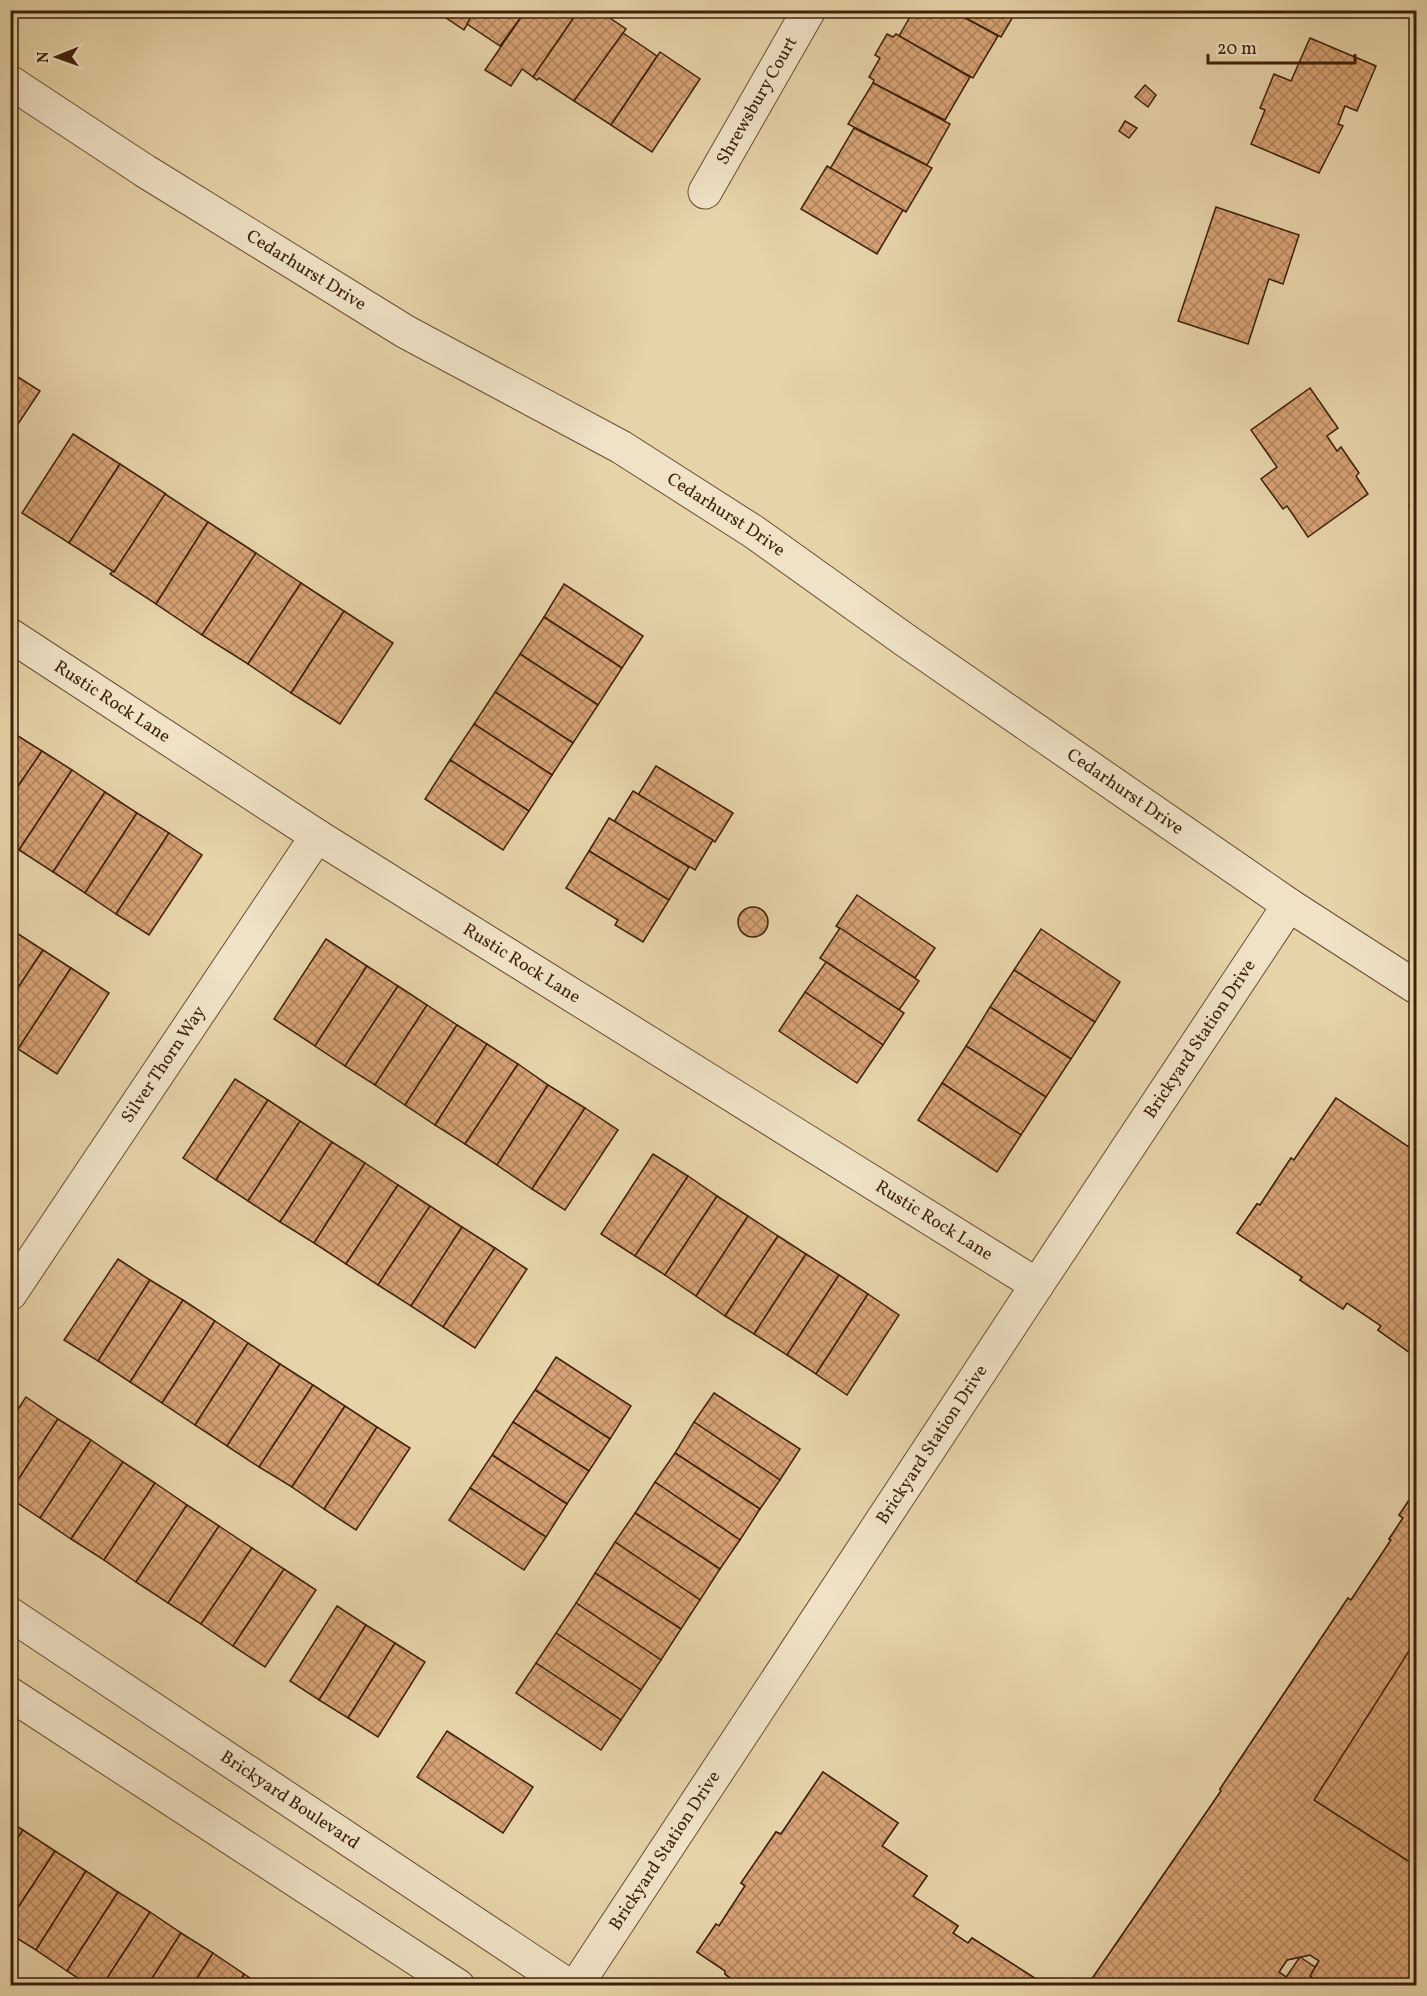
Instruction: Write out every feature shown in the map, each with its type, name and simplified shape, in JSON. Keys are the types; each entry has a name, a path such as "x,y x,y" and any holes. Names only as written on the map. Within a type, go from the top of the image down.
{"street":[{"name":"Shrewsbury Court","path":"705,192 806,12"},
{"name":"Cedarhurst Drive","path":"10,82 145,171 406,332 621,447 754,532 905,640 1289,905 1416,987"},
{"name":"Rustic Rock Lane","path":"10,635 317,836 1037,1285"},
{"name":"Silver Thorn Way","path":"10,1294 317,836"},
{"name":"Brickyard Station Drive","path":"576,1986 1289,905"},
{"name":"Brickyard Boulevard","path":"10,1614 569,1986"},
{"path":"10,1694 458,1986"}],"building":[{"path":"434,10 475,10 464,30"},
{"path":"475,10 526,10 500,46 467,24"},
{"path":"526,10 579,10 533,77 522,69 511,86 485,70"},
{"path":"579,10 598,10 626,29 574,101 539,78 537,80 533,77"},
{"path":"914,10 951,10 998,36 973,78 899,36"},
{"path":"951,10 1017,10 1001,37"},
{"path":"623,33 657,56 611,125 574,101"},
{"path":"887,34 893,37 896,34 970,77 945,120 873,83 874,80 869,77 880,58 875,55"},
{"path":"1310,38 1376,66 1357,111 1345,106 1338,124 1343,126 1319,173 1251,144 1265,110 1260,108 1274,74 1291,81"},
{"path":"660,52 700,79 652,152 611,125"},
{"path":"873,83 950,124 927,165 848,124"},
{"path":"1145,85 1156,95 1148,107 1135,97"},
{"path":"1125,121 1137,128 1129,138 1119,131"},
{"path":"854,128 932,168 906,212 830,169"},
{"path":"827,166 903,210 877,254 801,209"},
{"path":"1216,207 1299,235 1283,284 1269,279 1248,344 1178,321"},
{"path":"10,372 40,391 10,436"},
{"path":"1310,388 1338,428 1327,436 1337,451 1341,447 1359,473 1356,476 1368,494 1308,537 1287,506 1283,509 1261,479 1277,467 1251,430"},
{"path":"73,434 120,464 69,543 22,513"},
{"path":"120,464 166,494 114,572 69,543"},
{"path":"165,494 208,522 156,604 110,574 114,572"},
{"path":"1416,503 1416,523 1409,506"},
{"path":"208,522 256,553 202,635 156,604"},
{"path":"256,553 301,583 248,664 202,635"},
{"path":"301,583 344,611 291,693 248,664"},
{"path":"564,584 643,636 622,668 544,617"},
{"path":"344,611 393,643 340,724 291,693"},
{"path":"544,617 622,668 598,705 520,654"},
{"path":"520,654 598,705 573,743 495,692"},
{"path":"495,692 573,743 552,775 474,724"},
{"path":"474,724 552,775 529,811 450,760"},
{"path":"10,731 42,751 10,798"},
{"path":"42,751 72,770 19,850 10,845 10,798"},
{"path":"450,760 529,811 503,850 425,799"},
{"path":"656,766 733,813 715,842 638,795"},
{"path":"72,770 105,792 53,872 19,850"},
{"path":"633,791 713,840 695,870 614,822"},
{"path":"105,792 137,813 85,893 53,872"},
{"path":"137,813 169,833 116,914 85,893"},
{"path":"609,818 689,867 669,900 589,851"},
{"path":"169,833 202,855 149,935 116,914"},
{"path":"589,851 669,900 643,942 615,925 618,920 566,888"},
{"path":"857,895 935,948 915,978 836,926"},
{"path":"753,907 764,911 768,922 764,933 753,937 742,933 738,922 742,911"},
{"path":"840,928 919,981 899,1010 820,958"},
{"path":"1041,929 1120,982 1095,1022 1014,970"},
{"path":"12,930 43,950 10,1000 10,933"},
{"path":"326,939 367,966 315,1046 274,1019"},
{"path":"43,950 71,968 18,1049 10,1044 10,1000"},
{"path":"826,962 904,1013 883,1045 805,992"},
{"path":"367,966 398,986 345,1066 315,1046"},
{"path":"71,968 109,993 57,1074 18,1049"},
{"path":"1014,970 1095,1022 1071,1059 990,1007"},
{"path":"398,986 427,1005 375,1085 345,1066"},
{"path":"805,992 883,1045 857,1083 779,1031"},
{"path":"427,1005 457,1025 405,1105 375,1085"},
{"path":"990,1007 1071,1059 1046,1097 966,1046"},
{"path":"457,1025 487,1044 435,1125 405,1105"},
{"path":"487,1044 518,1064 465,1144 435,1125"},
{"path":"966,1046 1046,1097 1021,1135 942,1083"},
{"path":"518,1064 548,1085 497,1165 465,1144"},
{"path":"235,1079 268,1100 216,1180 183,1158"},
{"path":"942,1083 1021,1135 997,1172 918,1120"},
{"path":"548,1085 585,1108 532,1189 497,1165"},
{"path":"1336,1098 1416,1152 1416,1357 1378,1330 1381,1326 1347,1303 1343,1309 1300,1280 1302,1277 1237,1233 1257,1204 1260,1205 1291,1158 1294,1160"},
{"path":"1336,1098 1416,1152 1416,1357 1378,1330 1381,1326 1347,1303 1343,1309 1300,1280 1302,1277 1237,1233 1257,1204 1260,1205 1291,1158 1294,1160"},
{"path":"268,1100 300,1121 248,1201 216,1180"},
{"path":"585,1108 618,1130 565,1210 532,1189"},
{"path":"300,1121 332,1142 280,1222 248,1201"},
{"path":"332,1142 365,1163 314,1243 280,1222"},
{"path":"653,1154 688,1176 635,1256 601,1234"},
{"path":"365,1163 398,1185 346,1264 314,1243"},
{"path":"688,1176 717,1196 665,1275 635,1256"},
{"path":"398,1185 430,1206 378,1285 346,1264"},
{"path":"717,1196 748,1216 696,1296 665,1275"},
{"path":"430,1206 462,1227 411,1306 378,1285"},
{"path":"748,1216 778,1236 725,1316 696,1296"},
{"path":"462,1227 495,1248 443,1327 411,1306"},
{"path":"778,1236 806,1254 754,1334 725,1316"},
{"path":"495,1248 527,1269 475,1348 443,1327"},
{"path":"806,1254 839,1275 787,1355 754,1334"},
{"path":"118,1259 150,1280 98,1361 64,1340"},
{"path":"839,1275 868,1294 816,1374 787,1355"},
{"path":"150,1280 183,1300 130,1382 98,1361"},
{"path":"868,1294 899,1315 847,1395 816,1374"},
{"path":"183,1300 215,1321 162,1403 130,1382"},
{"path":"215,1321 248,1343 195,1425 162,1403"},
{"path":"248,1343 280,1364 227,1446 195,1425"},
{"path":"556,1357 631,1406 610,1439 535,1390"},
{"path":"280,1364 313,1385 259,1467 227,1446"},
{"path":"313,1385 345,1406 292,1487 259,1467"},
{"path":"535,1390 610,1439 589,1471 513,1422"},
{"path":"714,1393 800,1449 780,1480 694,1422"},
{"path":"26,1397 58,1419 10,1492 10,1421"},
{"path":"345,1406 377,1427 324,1509 292,1487"},
{"path":"58,1419 91,1440 40,1518 10,1498 10,1492"},
{"path":"513,1422 589,1471 567,1504 492,1455"},
{"path":"694,1422 780,1480 760,1509 675,1453"},
{"path":"377,1427 410,1448 356,1530 324,1509"},
{"path":"91,1440 123,1462 71,1539 40,1518"},
{"path":"675,1453 760,1509 740,1540 655,1482"},
{"path":"492,1455 567,1504 546,1537 470,1488"},
{"path":"123,1462 155,1483 104,1560 71,1539"},
{"path":"655,1482 740,1540 720,1569 635,1513"},
{"path":"155,1483 187,1505 136,1582 104,1560"},
{"path":"470,1488 546,1537 524,1570 449,1520"},
{"path":"1416,1490 1416,1640 1314,1800 1416,1866 1416,1986 1343,1986 1315,1967 1319,1961 1310,1955 1287,1960 1279,1972 1286,1977 1280,1986 1087,1986 1221,1791 1220,1789 1348,1598 1351,1600 1391,1540 1389,1539 1403,1518 1399,1515"},
{"path":"1416,1490 1416,1986 1323,1986 1310,1976 1319,1961 1310,1955 1287,1960 1279,1972 1296,1984 1295,1986 1087,1986 1221,1791 1220,1789 1348,1598 1351,1600 1391,1540 1389,1539 1403,1518 1399,1515"},
{"path":"187,1505 219,1526 168,1603 136,1582"},
{"path":"635,1513 720,1569 700,1600 615,1542"},
{"path":"219,1526 252,1548 201,1624 168,1603"},
{"path":"615,1542 700,1600 681,1629 595,1573"},
{"path":"252,1548 284,1569 233,1646 201,1624"},
{"path":"284,1569 316,1590 265,1667 233,1646"},
{"path":"595,1573 681,1629 661,1660 576,1603"},
{"path":"576,1603 661,1660 641,1690 556,1633"},
{"path":"337,1606 366,1625 319,1700 290,1681"},
{"path":"366,1625 395,1643 348,1718 319,1700"},
{"path":"556,1633 641,1690 621,1720 536,1663"},
{"path":"1416,1640 1416,1866 1314,1800"},
{"path":"395,1643 425,1662 378,1737 348,1718"},
{"path":"536,1663 621,1720 601,1750 516,1693"},
{"path":"447,1731 533,1787 503,1833 417,1777"},
{"path":"823,1772 898,1823 882,1846 927,1876 913,1896 958,1926 953,1933 968,1943 972,1938 1047,1986 741,1986 725,1974 725,1971 697,1952 716,1924 719,1926 745,1886 741,1883 776,1832 781,1834"},
{"path":"823,1772 898,1823 882,1846 927,1876 913,1896 958,1926 953,1933 968,1943 972,1938 1047,1986 741,1986 725,1974 725,1971 697,1952 716,1924 719,1926 745,1886 741,1883 776,1832 781,1834"},
{"path":"10,1822 23,1830 10,1850"},
{"path":"23,1830 55,1851 10,1920 10,1850"},
{"path":"55,1851 86,1871 36,1950 10,1934 10,1920"},
{"path":"86,1871 118,1892 67,1971 36,1950"},
{"path":"118,1892 150,1912 102,1986 90,1986 67,1971"},
{"path":"150,1912 181,1933 147,1986 102,1986"},
{"path":"181,1933 213,1953 192,1986 147,1986"},
{"path":"213,1953 244,1974 237,1986 192,1986"},
{"path":"1300,1957 1315,1967 1310,1976 1323,1986 1295,1986 1296,1984 1286,1977"},
{"path":"244,1974 262,1986 237,1986"}]}
